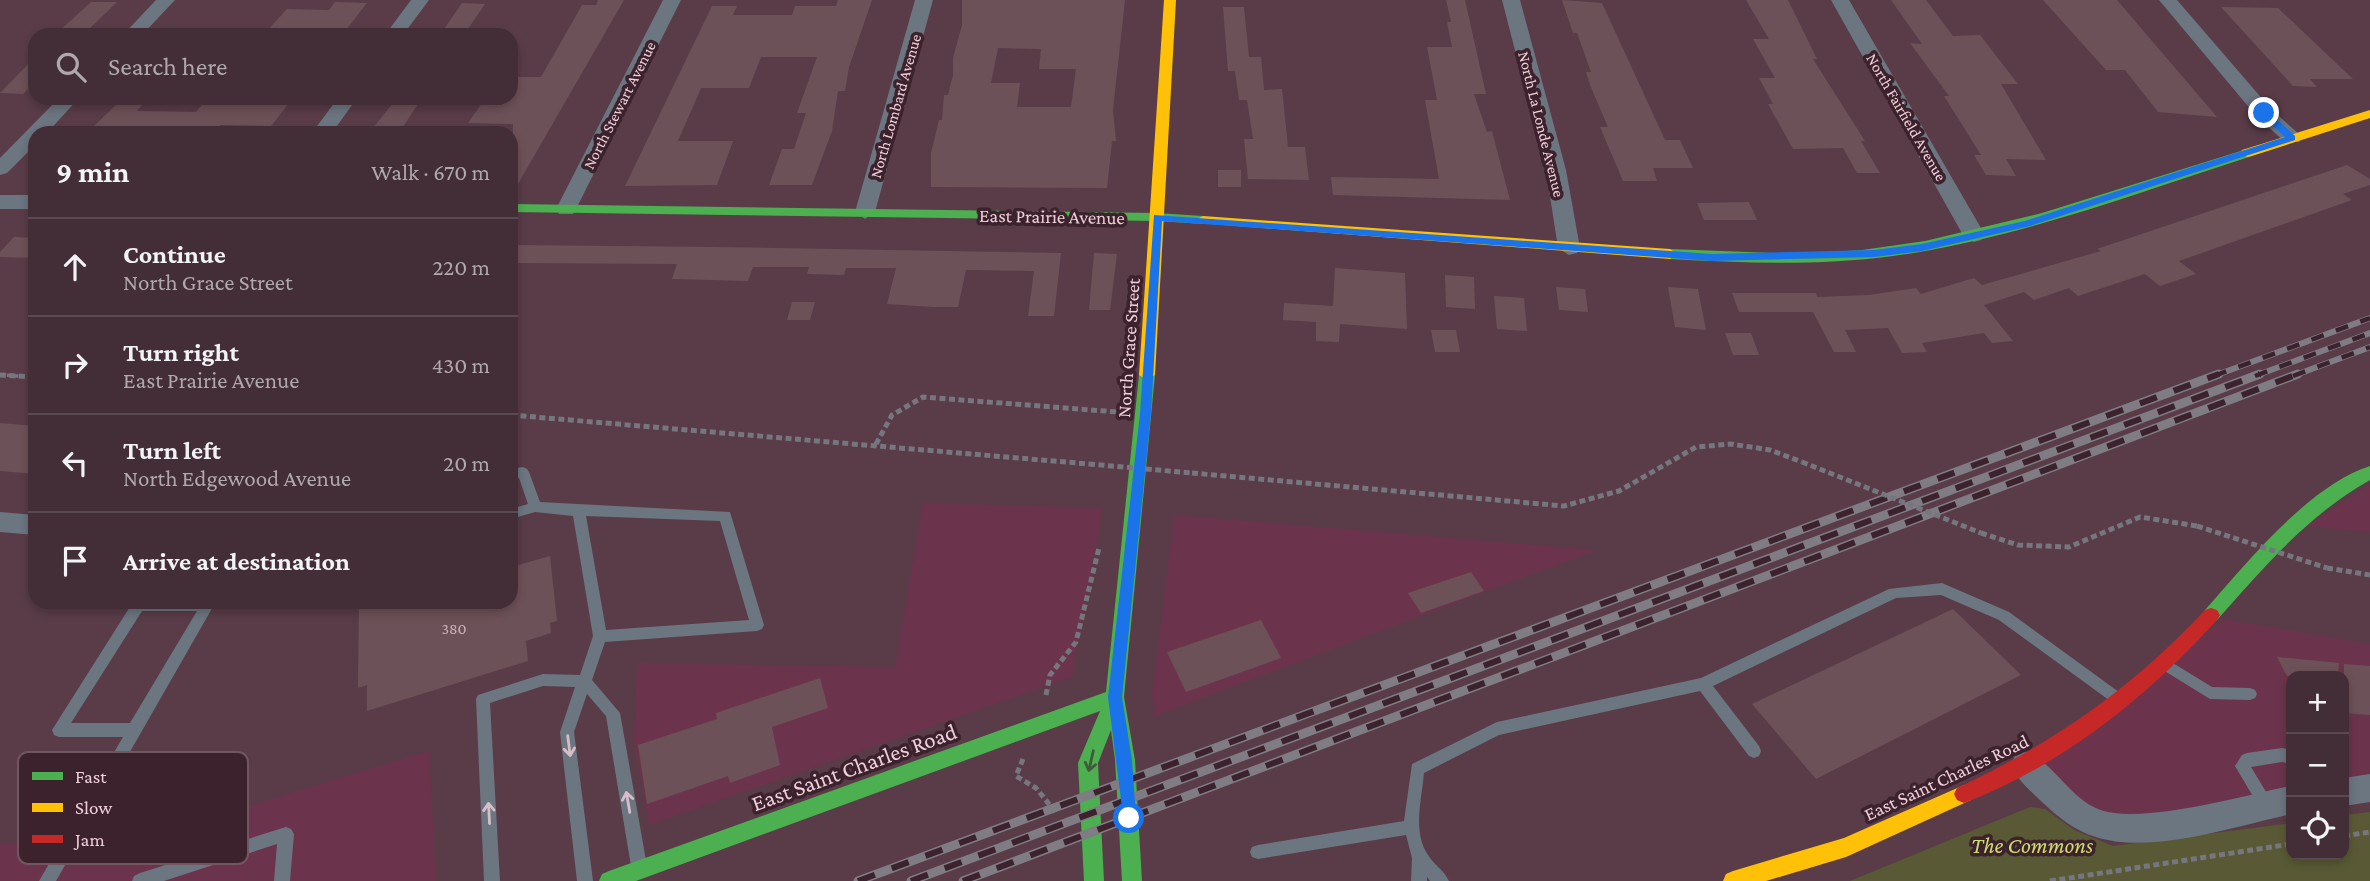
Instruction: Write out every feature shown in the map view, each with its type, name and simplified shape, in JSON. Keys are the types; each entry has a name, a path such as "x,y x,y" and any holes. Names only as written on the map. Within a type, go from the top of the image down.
{"street":[{"path":"139,28 166,0"},
{"path":"399,28 420,0"},
{"name":"North Stewart Avenue","path":"566,209 672,0"},
{"name":"North Lombard Avenue","path":"865,212 924,0"},
{"name":"North Grace Street","path":"1132,881 1125,760 1115,697 1145,414 1170,0"},
{"name":"North La Londe Avenue","path":"1511,0 1556,170 1569,248"},
{"name":"North Fairfield Avenue","path":"1840,0 1974,235"},
{"path":"2168,0 2264,113 2292,138"},
{"path":"42,126 63,105"},
{"path":"327,126 343,105"},
{"name":"East Prairie Avenue","path":"518,208 1157,217 1712,257 1820,257 1922,247 2026,224 2370,114"},
{"path":"0,169 28,140"},
{"path":"0,202 28,202"},
{"name":"East Saint Charles Road","path":"1733,881 1789,867 1846,847 2026,766 2081,732 2164,664 2225,601 2297,519 2342,486 2370,472"},
{"path":"0,522 28,524"},
{"name":"North Grace Street","path":"1094,881 1088,763 1115,697"},
{"name":"East Saint Charles Road","path":"609,881 1115,697"},
{"path":"2026,766 2077,814 2116,829 2278,803"},
{"path":"2349,791 2370,788"}],"lane":[{"path":"518,473 523,472 535,507"},
{"path":"518,512 535,507 725,516 757,625 600,636"},
{"path":"579,510 600,636 567,732 585,881"},
{"path":"1419,881 1420,859 1411,827 1418,769 1497,729 1703,684 1895,593 1942,589 2004,616 2121,701"},
{"path":"134,730 59,730 135,609"},
{"path":"121,752 205,609"},
{"path":"2164,664 2210,693 2250,694"},
{"path":"492,881 484,699 543,680 584,681 613,713 639,870"},
{"path":"1703,684 1754,751"},
{"path":"2278,803 2242,766 2247,760 2286,756"},
{"path":"1258,852 1411,827"},
{"path":"248,846 286,834 282,881"},
{"path":"1420,859 1441,881"},
{"path":"47,881 57,864"},
{"path":"140,881 193,864"}],"path":[{"path":"0,375 28,377"},
{"path":"876,444 883,428 901,407 934,396 1120,412 1118,425"},
{"path":"518,416 876,444 1564,506 1619,491 1696,447 1731,444 1770,450 2018,545 2069,547 2140,517 2197,526 2327,568 2370,575"},
{"path":"1112,474 1114,462"},
{"path":"1046,695 1050,675 1076,642 1100,541"},
{"path":"1016,776 1036,788 1063,824"},
{"path":"2349,835 2370,832"},
{"path":"2050,881 2286,845"}],"shaded area":[{"path":"2370,484 2370,532 2307,526"},
{"path":"923,503 1103,508 1072,677 649,825 634,739 637,663 895,667"},
{"path":"1174,515 1597,550 1154,716 1152,693"},
{"path":"2224,619 2370,644 2370,785 2349,788 2349,671 2286,671 2286,797 2121,820 2096,815 2042,767"},
{"path":"429,751 436,881 0,881 0,844 18,844 18,864 48,864 46,868 59,864 248,864 248,806"}],"green space":[{"name":"The Commons","path":"2030,807 2045,809 2074,830 2113,846 2286,824 2286,860 2349,860 2349,814 2370,812 2370,881 1850,881"}],"building":[{"path":"598,0 624,0 518,184 518,126 468,123 481,105 518,105 518,77 541,77 582,5 596,5"},
{"path":"838,0 872,0 849,67 845,91 838,91 832,131 812,185 769,185 782,149 794,149 806,113 797,113 817,57 761,57 749,88 701,88 678,141 733,141 717,185 625,186 712,6 737,6 733,15 792,15 795,6 836,6"},
{"path":"962,0 1125,0 1113,110 1116,141 1112,141 1107,188 931,187 931,153 939,120 942,120 944,95 948,95 953,75 953,58 962,25","holes":["998,48 1041,49 1039,69 1076,69 1071,107 1017,107 1020,83 991,83"]},
{"path":"1446,0 1465,0 1486,94 1474,94 1487,132 1492,131 1510,200 1333,195 1331,177 1439,179 1425,100 1437,100 1427,47 1452,47 1447,22 1451,22"},
{"path":"1562,0 1602,3 1665,140 1680,140 1693,168 1653,168 1657,181 1623,181 1600,127 1608,127 1590,85 1586,72 1591,72 1577,33 1573,33"},
{"path":"1746,0 1788,0 1817,59 1813,59 1865,141 1861,141 1880,173 1857,173 1843,148 1793,149 1768,104 1773,104 1759,78 1775,78 1753,39 1769,39"},
{"path":"1891,0 1926,0 1953,36 1980,35 2018,84 2001,84 2046,160 2006,159 2016,176 1986,175 1974,155 1981,155 1944,96 1949,96 1910,43 1922,44"},
{"path":"2043,0 2117,0 2217,117 2158,112 2125,70 2106,70"},
{"path":"91,2 117,2 90,28 63,28"},
{"path":"335,2 367,3 347,28 269,28 287,9 329,10"},
{"path":"462,3 485,4 469,28 445,28"},
{"path":"1223,7 1244,7 1249,57 1261,57 1264,90 1282,89 1288,147 1305,147 1309,180 1248,179 1244,139 1253,139 1247,100 1239,100 1235,71 1228,71"},
{"path":"2221,7 2278,8 2353,79 2310,79 2317,87 2293,86"},
{"path":"28,64 28,89 23,94 0,93"},
{"path":"116,105 142,105 137,111 196,112 202,105 288,105 271,126 94,126"},
{"path":"391,105 417,105 404,126 375,126"},
{"path":"2347,165 2370,179 2370,185 2343,194 2352,200 2179,261 2196,274 2160,286 2145,274 2078,296 2069,288 2034,300 2024,292 1984,305 2013,341 1992,343 1984,333 1922,343 1927,352 1902,353 1888,328 1845,330 1856,352 1834,352 1813,312 1739,312 1732,293 1816,293 1817,297 1869,295 1916,288 1921,294 1974,278 1982,285 2101,251 2097,249"},
{"path":"1218,170 1241,170 1241,187 1218,187"},
{"path":"1749,202 1757,220 1704,220 1697,203"},
{"path":"14,237 28,238 28,258 0,257 0,252"},
{"path":"518,245 1061,253 1054,316 1028,316 1034,271 966,270 958,307 934,307 887,304 896,268 846,268 844,275 807,274 809,267 753,267 748,281 672,279 677,264 518,263"},
{"path":"1094,253 1117,254 1110,310 1089,310"},
{"path":"1335,268 1405,273 1407,329 1340,324 1339,342 1316,341 1316,322 1283,320 1284,303 1333,306"},
{"path":"1445,275 1474,277 1475,309 1446,307"},
{"path":"1556,287 1585,289 1588,312 1559,310"},
{"path":"1668,287 1698,289 1706,330 1675,327"},
{"path":"1494,296 1524,298 1527,331 1497,329"},
{"path":"792,302 815,302 810,320 787,320"},
{"path":"1431,330 1456,330 1460,352 1435,352"},
{"path":"1725,333 1751,333 1759,355 1733,355"},
{"path":"0,423 28,425 28,473 0,471"},
{"path":"550,556 557,621 550,623 551,633 526,641 528,661 367,711 367,685 358,688 359,609 518,609 518,565"},
{"path":"1471,572 1484,591 1421,613 1408,593"},
{"path":"1953,609 2021,675 1816,779 1752,704"},
{"path":"1261,620 1281,658 1186,692 1167,652"},
{"path":"2277,657 2339,663 2338,671 2286,671 2286,674"},
{"path":"2344,664 2370,666 2370,715 2349,713 2349,671 2344,671"},
{"path":"820,678 828,708 772,727 780,765 730,783 728,776 647,804 638,745 717,719 716,713"}],"railway":[{"path":"2214,376 2370,318"},
{"path":"2255,376 2370,333"},
{"path":"2293,376 2370,347"},
{"path":"858,881 2219,374"},
{"path":"911,881 2260,374"},
{"path":"963,881 2298,374"}],"traffic: fast":[{"path":"1670,254 1733,258 1830,257 1925,246 2047,216 2247,153"},
{"path":"518,208 1157,217 1203,220"},
{"path":"1132,881 1125,760 1115,697 1147,375"},
{"path":"2211,615 2265,554 2302,518 2345,486 2370,472"},
{"path":"609,881 1115,697"},
{"path":"1094,881 1088,763 1115,697"}],"traffic: slow":[{"path":"1147,375 1170,0"},
{"path":"2247,153 2370,114"},
{"path":"1203,220 1670,254"},
{"path":"1733,881 1846,847 1964,794"}],"traffic: jam":[{"path":"1964,794 2034,759 2098,719 2156,671 2211,615"}],"route":[{"path":"1129,818 1125,760 1115,697 1145,414 1157,217 1712,257 1820,257 1874,253 1922,247 2026,224 2292,138 2264,113"}]}
